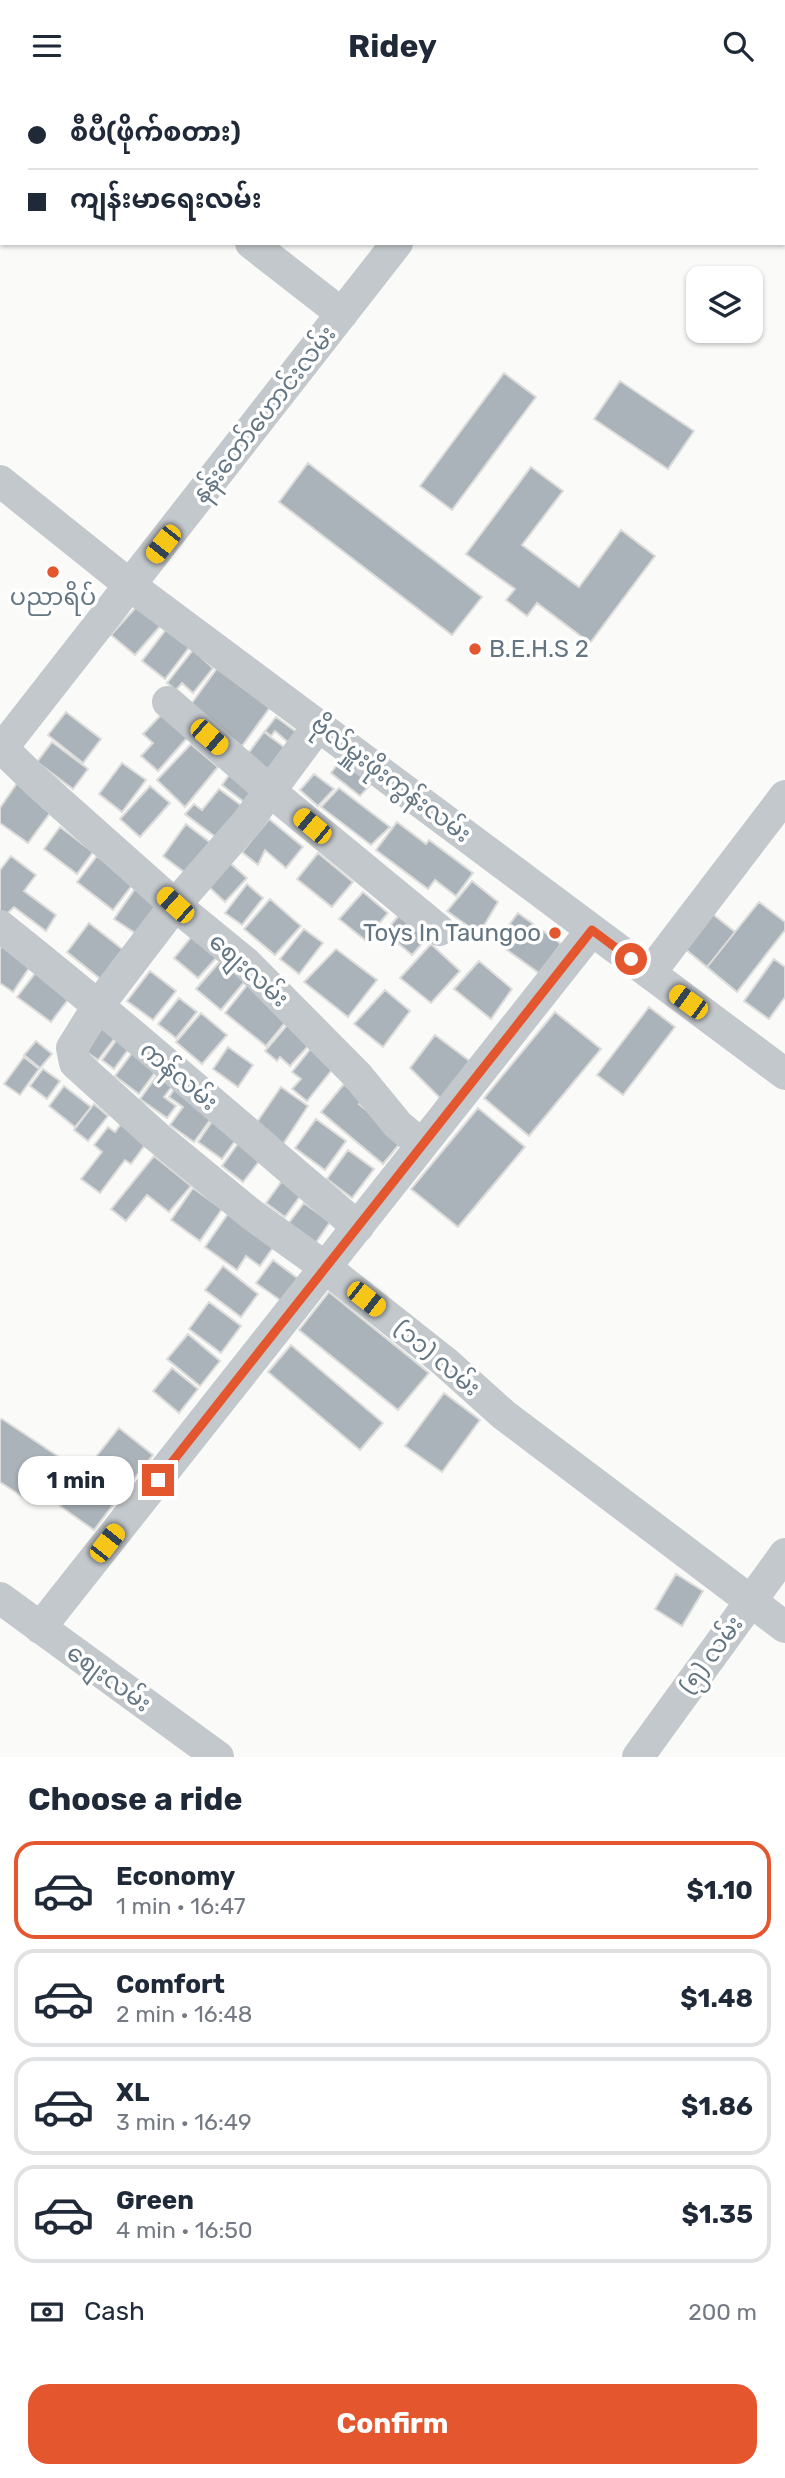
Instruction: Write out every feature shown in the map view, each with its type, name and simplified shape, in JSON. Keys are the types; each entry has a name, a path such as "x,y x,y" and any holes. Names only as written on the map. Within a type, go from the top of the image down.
{"street":[{"path":"254,245 342,314"},
{"name":"နန်းတော်ဟောင်းလမ်း","path":"1,750 395,245"},
{"name":"ဗိုလ်မှူးဖိုးကွန်းလမ်း","path":"0,481 131,586 785,1074"},
{"path":"168,702 270,791 439,930"},
{"path":"98,1006 175,905 270,791 319,725"},
{"name":"စျေးလမ်း","path":"1,750 175,905 246,963 357,1075 398,1125 422,1145"},
{"path":"650,973 785,796"},
{"name":"ကန်လမ်း","path":"0,926 358,1227"},
{"path":"40,1628 592,930"},
{"name":"(၁၁) လမ်း","path":"98,1006 72,1048 75,1063 156,1136 251,1214 326,1268 445,1362 504,1415 785,1627"},
{"name":"(၅) လမ်း","path":"638,1757 785,1554"},
{"name":"စျေးလမ်း","path":"0,1598 218,1757"}],"building":[{"path":"504,373 536,397 452,510 420,486"},
{"path":"620,381 694,431 668,469 594,419"},
{"path":"308,463 482,597 452,635 279,502"},
{"path":"531,467 563,491 522,545 579,587 621,530 655,556 590,643 537,603 527,616 506,600 515,589 466,554"},
{"path":"139,604 162,624 135,655 111,635"},
{"path":"168,627 191,645 165,679 142,661"},
{"path":"193,650 213,668 193,693 182,683 176,690 167,683"},
{"path":"218,667 271,706 242,746 189,707"},
{"path":"66,712 101,739 83,763 48,735"},
{"path":"161,715 187,738 158,771 141,756 153,743 143,734"},
{"path":"276,717 299,734 291,745 275,731 271,736 265,731"},
{"path":"264,732 293,754 272,786 241,763"},
{"path":"52,742 88,769 73,789 37,762"},
{"path":"191,744 218,767 185,807 157,780"},
{"path":"342,758 372,783 360,796 331,773"},
{"path":"122,763 146,780 122,812 99,794"},
{"path":"235,767 265,790 252,808 222,785"},
{"path":"314,774 334,789 318,806 300,790"},
{"path":"20,779 56,805 28,843 0,823 0,808"},
{"path":"150,786 170,803 140,837 120,819"},
{"path":"339,788 390,827 371,845 321,807"},
{"path":"219,789 250,812 225,844 185,814 194,804 202,810"},
{"path":"269,819 303,847 286,868 265,850 258,865 242,852"},
{"path":"397,822 426,844 429,840 473,873 456,896 435,880 428,889 376,850"},
{"path":"186,824 212,844 188,875 163,856"},
{"path":"60,827 93,852 77,874 44,849"},
{"path":"318,853 353,882 332,907 297,879"},
{"path":"11,856 36,875 24,891 56,915 46,931 14,907 0,920 0,870"},
{"path":"97,856 133,884 113,910 77,882"},
{"path":"230,863 247,878 225,902 209,887"},
{"path":"472,881 498,902 479,934 447,911"},
{"path":"247,884 263,898 242,925 225,913"},
{"path":"137,886 167,906 144,939 114,919"},
{"path":"363,892 388,913 365,940 339,919"},
{"path":"270,899 301,926 275,955 244,929"},
{"path":"759,902 785,922 785,930 737,992 707,967"},
{"path":"705,908 735,932 707,967 678,943"},
{"path":"518,913 561,944 539,973 496,942"},
{"path":"400,914 428,937 412,955 385,932"},
{"path":"89,923 131,956 108,985 67,952"},
{"path":"304,929 323,943 299,974 280,959"},
{"path":"193,935 218,956 198,978 174,958"},
{"path":"5,942 33,962 13,992 0,983 0,949"},
{"path":"431,944 460,971 431,1003 400,978"},
{"path":"336,949 377,980 348,1017 304,982"},
{"path":"222,959 246,980 221,1010 196,989"},
{"path":"774,959 785,967 785,997 769,1019 744,1001"},
{"path":"479,961 512,989 491,1019 454,989"},
{"path":"40,967 74,992 51,1022 17,997"},
{"path":"150,971 176,991 153,1020 127,1001"},
{"path":"248,984 289,1018 266,1046 225,1013"},
{"path":"385,990 410,1011 383,1047 354,1024"},
{"path":"179,998 197,1012 176,1038 158,1024"},
{"path":"649,1007 675,1027 623,1095 597,1075"},
{"path":"555,1012 601,1049 529,1136 484,1098"},
{"path":"201,1013 227,1035 202,1064 176,1042"},
{"path":"98,1019 118,1034 98,1060 78,1046"},
{"path":"288,1024 310,1044 290,1066 280,1057 277,1061 265,1051"},
{"path":"435,1035 475,1065 447,1105 410,1068"},
{"path":"118,1038 130,1047 114,1069 102,1060"},
{"path":"36,1041 52,1054 40,1068 24,1055"},
{"path":"228,1047 253,1065 238,1087 213,1069"},
{"path":"312,1047 335,1066 307,1101 292,1089 301,1079 292,1072"},
{"path":"135,1049 159,1067 139,1094 115,1076"},
{"path":"24,1057 39,1069 20,1095 4,1084"},
{"path":"43,1069 60,1081 47,1099 30,1086"},
{"path":"158,1074 173,1085 164,1097 176,1106 167,1118 140,1099"},
{"path":"344,1084 362,1100 359,1104 402,1141 383,1164 321,1112"},
{"path":"177,1085 216,1112 194,1142 170,1125 183,1107 169,1097"},
{"path":"64,1086 91,1107 75,1127 49,1106"},
{"path":"281,1087 308,1106 283,1144 255,1125"},
{"path":"94,1104 108,1116 88,1141 74,1130"},
{"path":"478,1108 525,1147 458,1227 411,1189"},
{"path":"126,1117 148,1141 131,1164 125,1160 100,1193 81,1179 102,1152 94,1145 108,1127 115,1132"},
{"path":"215,1117 240,1134 222,1159 198,1142"},
{"path":"316,1119 346,1141 325,1170 295,1148"},
{"path":"242,1138 264,1155 243,1182 222,1166"},
{"path":"348,1150 374,1169 352,1198 327,1179"},
{"path":"154,1156 191,1186 169,1212 147,1195 126,1221 111,1209"},
{"path":"287,1174 306,1188 285,1217 266,1203"},
{"path":"193,1188 222,1209 200,1241 171,1220"},
{"path":"304,1203 330,1222 315,1244 288,1224"},
{"path":"230,1211 277,1242 260,1266 246,1256 237,1270 205,1247"},
{"path":"273,1260 304,1283 287,1305 256,1283"},
{"path":"223,1266 258,1294 241,1317 205,1290"},
{"path":"329,1292 429,1373 398,1410 299,1330"},
{"path":"209,1302 241,1326 221,1353 189,1329"},
{"path":"188,1334 220,1361 200,1386 167,1359"},
{"path":"291,1345 383,1423 360,1450 268,1372"},
{"path":"172,1368 198,1389 179,1413 153,1391"},
{"path":"444,1393 480,1420 442,1472 405,1446"},
{"path":"2,1419 59,1457 29,1501 0,1482"},
{"path":"119,1428 153,1455 129,1485 95,1458"},
{"path":"84,1473 118,1498 94,1530 60,1506"},
{"path":"676,1574 703,1591 682,1626 655,1609"}],"place":[{"name":"ပညာရိပ်","path":"53,572"},
{"name":"B.E.H.S 2","path":"475,649"},
{"name":"Toys In Taungoo","path":"555,933"}],"route":[{"path":"158,1480 592,930 631,959"}]}
